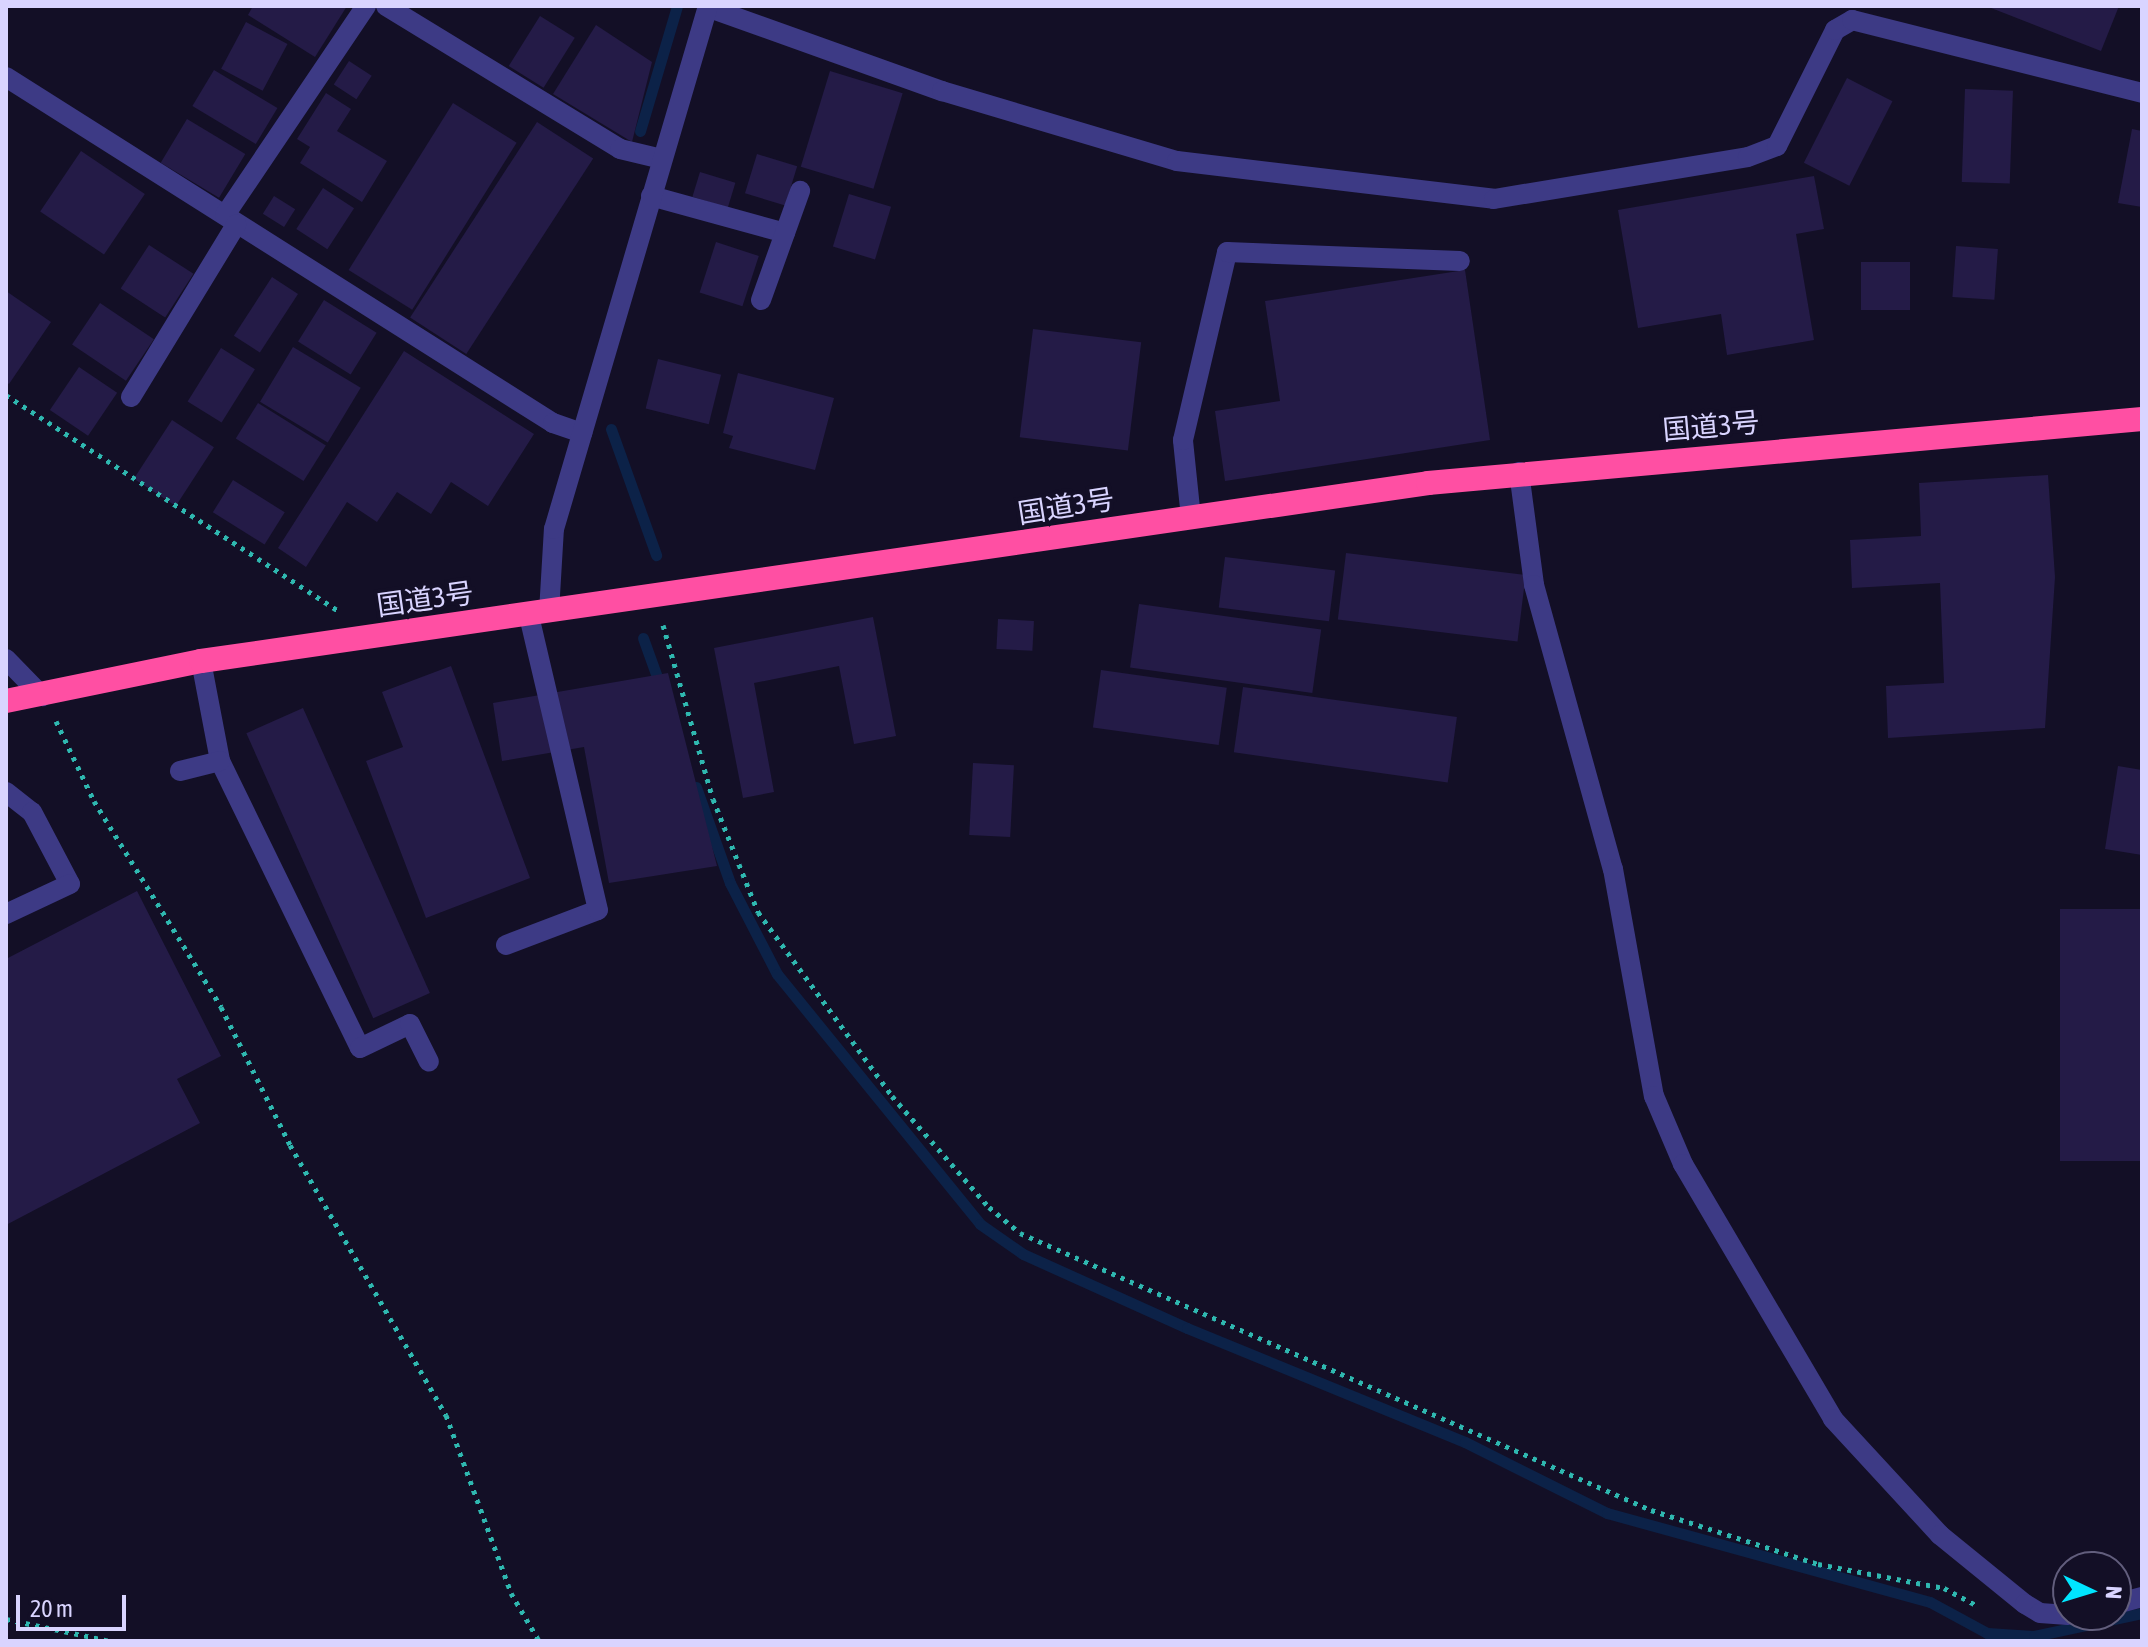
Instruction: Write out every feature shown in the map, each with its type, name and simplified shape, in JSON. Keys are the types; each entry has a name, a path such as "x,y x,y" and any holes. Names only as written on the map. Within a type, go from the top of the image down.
{"highway":[{"name":"国道3号","path":"6,701 201,661 1519,472 2142,419"}],"street":[{"path":"131,397 230,220 366,6"},
{"path":"386,6 620,149 662,159"},
{"path":"506,945 598,910 539,613 554,529 708,6 942,91 1177,161 1494,199 1748,157 1777,146 1842,14 1852,20 2142,93"},
{"path":"6,77 553,423 582,433"},
{"path":"761,300 800,191"},
{"path":"651,196 785,233"},
{"path":"1191,518 1183,440 1227,252 1460,261"},
{"path":"1519,472 1534,585 1613,869 1654,1096 1683,1164 1833,1419 1940,1535 2025,1604 2040,1613 2052,1614"},
{"path":"6,659 42,696"},
{"path":"201,661 220,761 360,1048 410,1024 429,1062"},
{"path":"180,771 220,761"},
{"path":"6,792 32,812 70,884 6,914"}],"path":[{"path":"6,395 376,636"},
{"path":"666,596 663,625 671,667 713,799 758,912 892,1096 989,1207 1020,1233 1651,1510 1818,1564 1944,1588 2001,1618 2015,1617 2025,1604"},
{"path":"42,696 94,801 221,1007 290,1145 446,1415 511,1593 539,1641"},
{"path":"6,1619 110,1641"}],"building":[{"path":"253,6 347,6 315,57 248,15"},
{"path":"1986,6 2119,6 2101,51"},
{"path":"540,16 575,38 544,88 509,66"},
{"path":"246,22 287,44 263,91 221,69"},
{"path":"596,25 652,62 632,142 553,94"},
{"path":"349,61 372,76 356,99 334,84"},
{"path":"214,70 277,108 256,144 192,106"},
{"path":"830,71 903,93 873,189 801,167"},
{"path":"1847,78 1892,101 1849,186 1804,163"},
{"path":"1965,89 2013,91 2010,184 1962,182"},
{"path":"326,93 351,109 337,131 387,161 362,202 300,163 310,147 297,139"},
{"path":"453,103 517,143 412,310 349,270"},
{"path":"187,119 245,154 219,198 161,163"},
{"path":"537,122 593,158 466,354 410,317"},
{"path":"2132,129 2142,131 2142,207 2118,203"},
{"path":"81,151 145,194 104,255 40,212"},
{"path":"757,154 797,166 785,205 745,193"},
{"path":"700,172 735,183 728,208 692,197"},
{"path":"1814,176 1824,229 1796,234 1814,340 1727,355 1721,314 1638,328 1618,210"},
{"path":"323,188 354,208 327,249 296,229"},
{"path":"849,194 891,207 875,259 833,247"},
{"path":"274,196 295,209 284,227 263,214"},
{"path":"716,242 759,256 742,306 700,292"},
{"path":"149,245 193,274 165,317 121,289"},
{"path":"1956,246 1998,249 1994,300 1952,297"},
{"path":"1861,262 1910,262 1910,310 1861,310"},
{"path":"1465,270 1490,440 1225,481 1215,411 1280,401 1265,301"},
{"path":"272,277 298,294 260,353 234,336"},
{"path":"6,291 51,322 9,384 6,382"},
{"path":"324,300 377,333 351,374 298,342"},
{"path":"100,303 154,339 126,381 72,344"},
{"path":"1033,329 1141,342 1128,450 1020,437"},
{"path":"293,347 361,388 328,443 260,402"},
{"path":"221,348 255,369 222,423 188,401"},
{"path":"404,351 534,434 488,506 451,482 431,514 397,492 377,522 347,502 306,567 278,548"},
{"path":"658,359 721,375 709,424 646,408"},
{"path":"79,367 117,393 88,436 50,410"},
{"path":"738,373 834,398 815,470 729,448 733,436 723,433"},
{"path":"258,403 326,445 304,481 236,439"},
{"path":"172,420 214,447 176,506 134,479"},
{"path":"2048,475 2055,577 2045,728 1888,738 1886,686 1944,683 1940,583 1852,588 1850,540 1921,536 1919,483"},
{"path":"233,480 285,512 265,545 213,512"},
{"path":"1346,553 1526,575 1517,642 1338,620"},
{"path":"1225,557 1335,571 1329,621 1219,608"},
{"path":"1139,604 1321,630 1312,693 1130,667"},
{"path":"873,617 896,736 854,744 839,666 754,683 774,792 743,798 714,648"},
{"path":"998,619 1034,621 1032,651 996,649"},
{"path":"451,666 530,878 426,918 366,761 403,747 382,692"},
{"path":"1101,670 1227,688 1219,745 1093,727"},
{"path":"668,673 717,866 609,883 584,747 502,761 493,703"},
{"path":"1243,687 1457,717 1448,782 1234,752"},
{"path":"303,708 430,993 373,1018 246,733"},
{"path":"973,763 1014,765 1010,837 969,835"},
{"path":"2118,766 2142,770 2142,855 2105,849"},
{"path":"137,891 221,1056 177,1079 200,1123 6,1225 6,959"},
{"path":"2060,909 2142,909 2142,1161 2060,1161"}],"waterway":[{"path":"640,131 677,6"},
{"path":"611,429 656,555"},
{"path":"643,638 661,688"},
{"path":"696,787 730,883 777,974 980,1224 1023,1254 1187,1328 1465,1442 1607,1513 1930,1602 1987,1633 2034,1636 2142,1613"}]}
